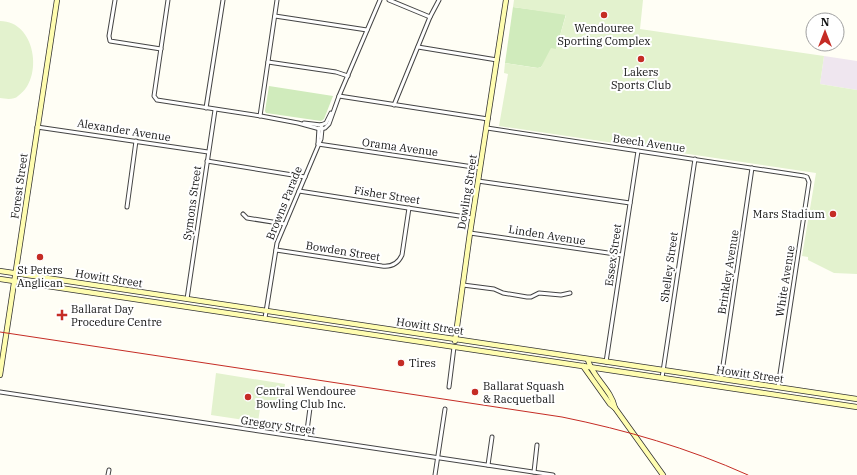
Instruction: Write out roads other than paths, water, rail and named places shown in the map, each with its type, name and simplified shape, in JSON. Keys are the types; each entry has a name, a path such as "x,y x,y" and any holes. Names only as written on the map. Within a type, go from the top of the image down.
{"main road":[{"name":"Forest Street","path":"0,375 57,0"},
{"name":"Dowling Street","path":"454,347 472,218 506,0"},
{"name":"Howitt Street","path":"0,271 266,312 857,399"},
{"name":"Howitt Street","path":"0,279 857,407"},
{"path":"538,359 539,352"},
{"path":"588,360 583,366 663,475"},
{"path":"588,360 590,367 613,400 615,408"},
{"path":"599,380 606,369"}],"street":[{"path":"115,0 108,41 161,49"},
{"path":"168,0 154,96 155,99 215,110 260,116 321,129 329,124 339,96 380,0"},
{"path":"206,108 223,0"},
{"path":"260,116 277,0"},
{"path":"389,0 430,18"},
{"path":"394,105 439,0"},
{"path":"275,16 367,30"},
{"path":"418,46 497,60"},
{"path":"268,62 336,72 348,76"},
{"path":"339,96 488,119"},
{"path":"298,123 321,125 326,122 335,106"},
{"name":"Symons Street","path":"187,299 215,110"},
{"name":"Browns Parade","path":"265,318 278,242 318,144 321,125"},
{"name":"Alexander Avenue","path":"37,126 208,152"},
{"name":"Beech Avenue","path":"487,128 695,159 804,176 808,178"},
{"path":"127,207 136,142"},
{"name":"Orama Avenue","path":"318,144 480,168"},
{"name":"Essex Street","path":"606,362 638,151"},
{"name":"Shelley Street","path":"662,378 695,159"},
{"path":"207,161 305,177"},
{"name":"Brinkley Avenue","path":"721,379 752,168"},
{"name":"White Avenue","path":"778,388 809,182 808,178"},
{"path":"478,181 630,203"},
{"name":"Fisher Street","path":"299,191 472,218"},
{"name":"Bowden Street","path":"276,250 382,266 391,266 399,260 402,255 409,208"},
{"path":"242,214 247,218 285,224"},
{"name":"Linden Avenue","path":"470,233 622,256"},
{"path":"463,284 494,289 501,293 527,297 538,293 559,295 570,293"},
{"name":"Dowling Street","path":"449,387 454,347"},
{"name":"Gregory Street","path":"0,392 553,475"},
{"path":"306,438 310,408"},
{"path":"435,475 445,409"},
{"path":"488,465 492,437"},
{"path":"534,472 537,445"},
{"path":"108,475 109,470"}],"railway":[{"path":"0,332 562,417 633,434 680,448 748,475"}],"place":[{"name":"Wendouree Sporting Complex","path":"604,15"},
{"name":"Lakers Sports Club","path":"641,59"},
{"name":"Mars Stadium","path":"833,214"},
{"name":"St Peters Anglican","path":"40,257"},
{"name":"Ballarat Day Procedure Centre","path":"62,315"},
{"name":"Tires","path":"401,363"},
{"name":"Ballarat Squash & Racquetball","path":"475,392"},
{"name":"Central Wendouree Bowling Club Inc.","path":"248,397"}]}
